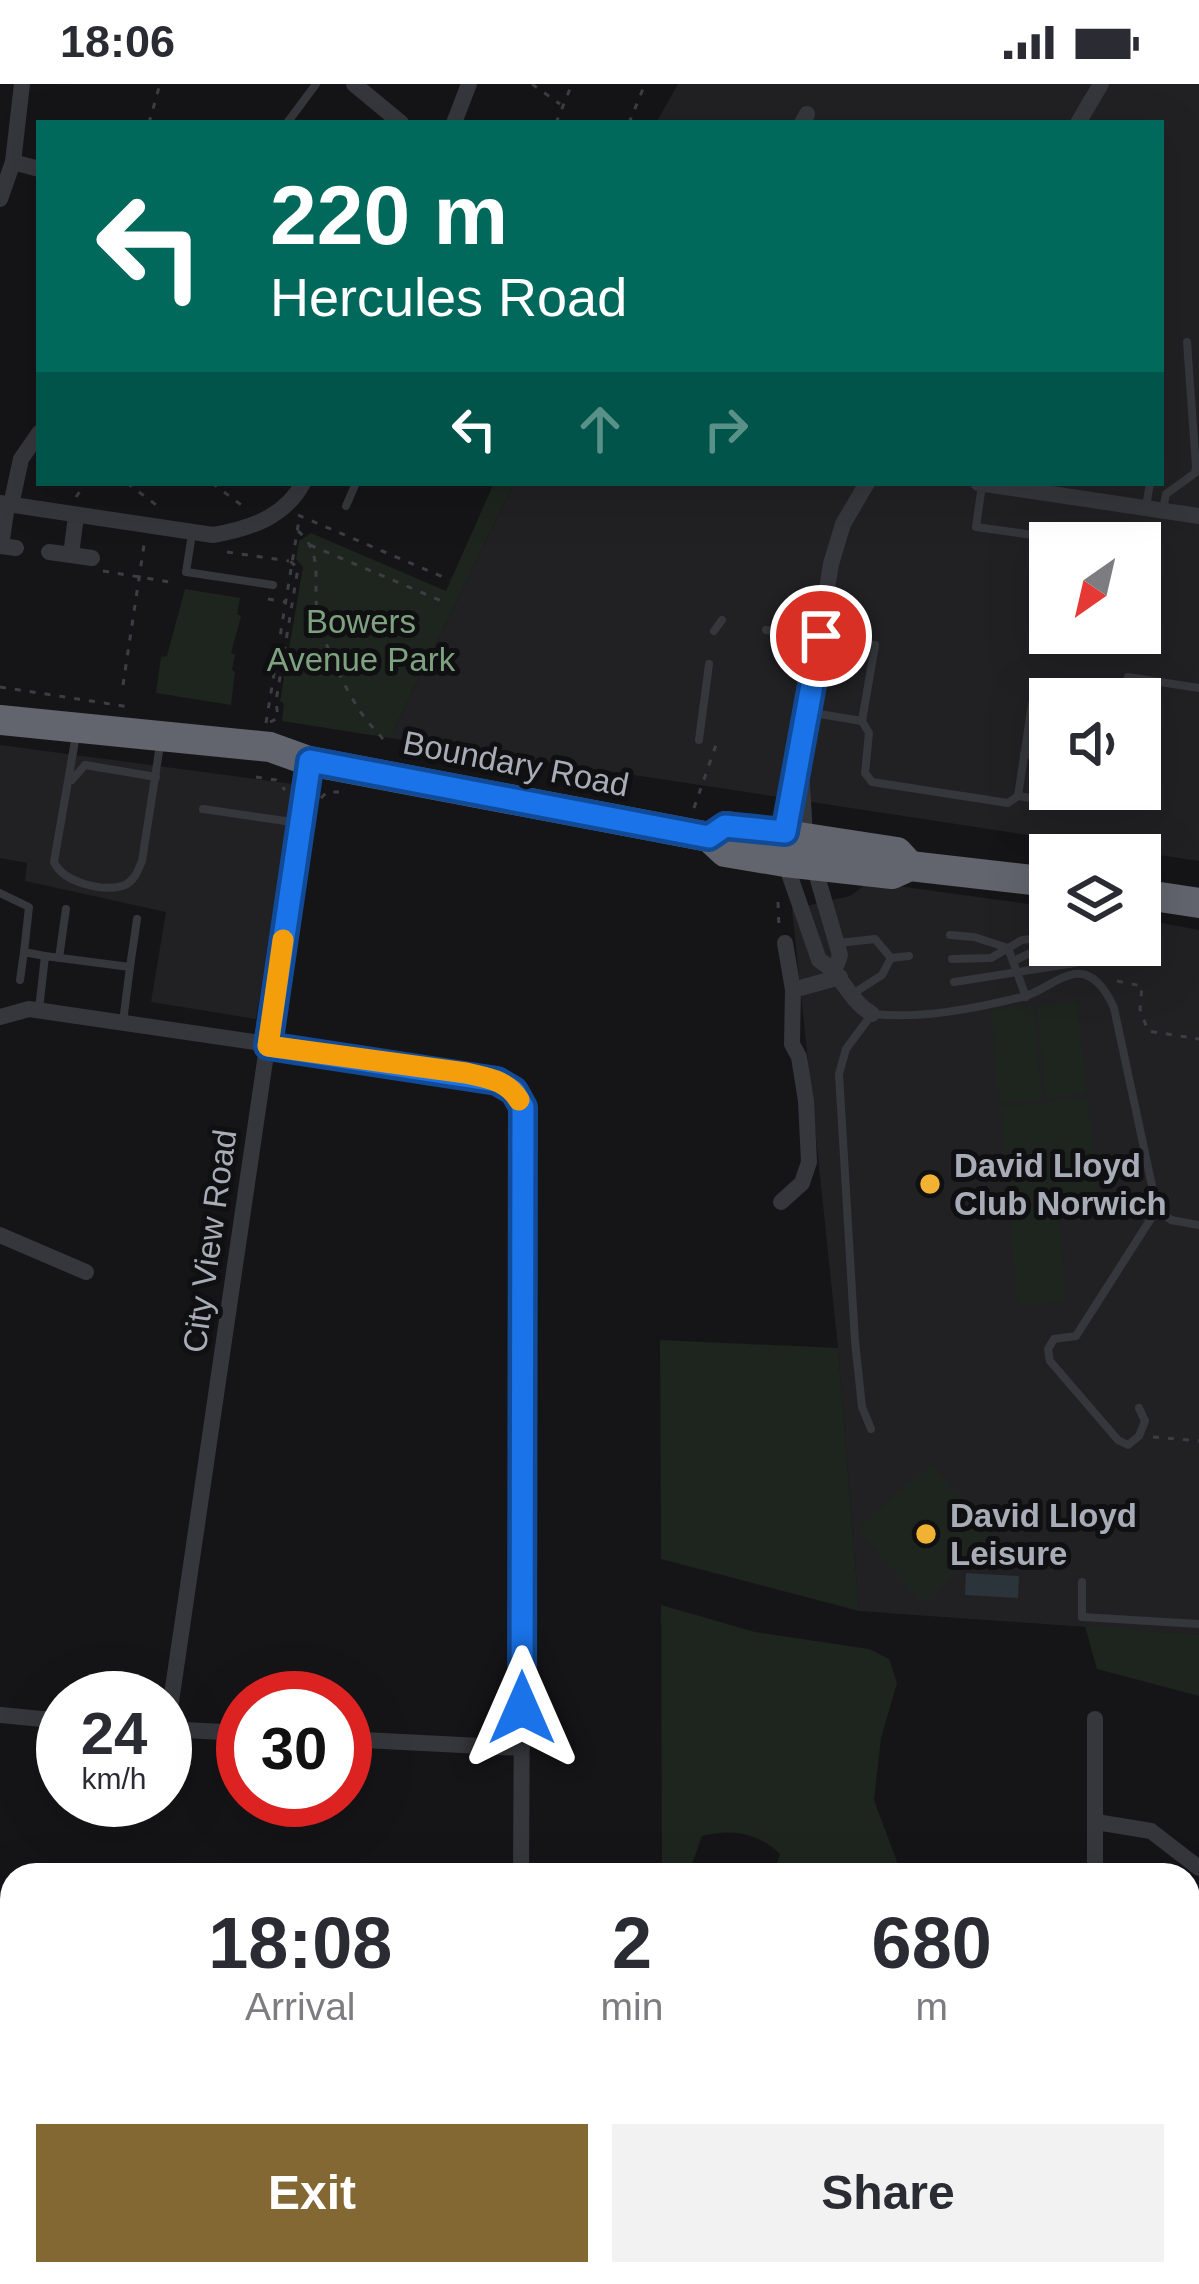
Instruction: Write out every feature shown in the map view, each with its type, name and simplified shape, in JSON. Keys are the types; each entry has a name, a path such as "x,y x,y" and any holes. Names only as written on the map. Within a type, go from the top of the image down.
{"highway":[{"name":"Boundary Road","path":"0,720 248,743 310,761 709,837 725,826 892,874 910,866 1029,880"},
{"path":"1161,897 1199,903"}],"street":[{"path":"0,199 13,162 22,84"},
{"path":"353,84 397,120"},
{"path":"455,120 469,84"},
{"path":"1080,120 1101,84"},
{"path":"13,162 36,168"},
{"path":"6,546 6,504 21,458 36,437"},
{"path":"6,504 213,536 262,521 290,502 301,486"},
{"path":"865,486 843,524 831,564 797,775 791,783 797,848 819,960 838,973 850,996 872,1014"},
{"path":"1014,486 1199,516"},
{"path":"71,555 76,516"},
{"path":"50,551 92,558"},
{"name":"City View Road","path":"175,1671 310,761"},
{"path":"797,848 837,944 838,973"},
{"path":"781,1202 802,1183 808,1162 806,1102 793,1044 793,990 785,943"},
{"path":"793,990 838,973"},
{"path":"0,1017 38,1011 497,1081 514,1091 523,1107 521,1863"},
{"path":"0,1235 86,1272"},
{"path":"0,1715 36,1718"},
{"path":"1095,1719 1095,1863"},
{"path":"372,1740 522,1748"},
{"path":"1096,1822 1151,1832 1195,1863"}],"lane":[{"path":"289,120 316,84"},
{"path":"1154,509 1196,467 1187,342"},
{"path":"346,506 355,486"},
{"path":"980,486 976,527 1029,534"},
{"path":"1150,486 1154,509"},
{"path":"192,532 181,571 273,585"},
{"path":"714,632 722,620"},
{"path":"766,630 875,644 862,721 869,733 865,773 872,782 1008,802 1018,796 1029,798"},
{"path":"699,740 709,664"},
{"path":"1128,677 1199,688"},
{"path":"808,712 862,721"},
{"path":"1018,796 1029,723"},
{"path":"77,726 53,862 59,874 72,880 124,885 135,877 142,861 161,738"},
{"path":"1024,754 1029,755"},
{"path":"67,792 86,765 156,777"},
{"path":"203,808 300,823"},
{"path":"0,893 29,907 20,980"},
{"path":"59,958 66,909"},
{"path":"123,1024 136,919"},
{"path":"950,935 1008,948 1026,997"},
{"path":"837,944 875,939 892,958"},
{"path":"952,959 991,958 1029,939"},
{"path":"23,952 130,967"},
{"path":"38,1011 45,956"},
{"path":"892,958 909,956"},
{"path":"1014,961 1029,956"},
{"path":"850,996 882,975 892,958"},
{"path":"954,982 1055,966"},
{"path":"871,1429 862,1407 855,1341 839,1074 846,1049 872,1014 923,1015 1026,997 1073,974 1095,980 1107,991 1114,1008 1157,1209 1171,1220 1199,1225"},
{"path":"1138,1408 1144,1421 1139,1436 1128,1445 1118,1440 1050,1361 1048,1348 1054,1340 1076,1336 1157,1209"},
{"path":"1082,1582 1082,1617 1199,1624"}],"path":[{"path":"150,120 160,84"},
{"path":"532,84 563,106"},
{"path":"557,120 572,84"},
{"path":"630,120 645,84"},
{"path":"216,486 262,521"},
{"path":"228,552 290,561 298,568 275,701 278,718 266,725 290,561 300,518 451,580"},
{"path":"123,686 146,526"},
{"path":"297,530 318,566 316,608 322,629 359,708 386,744"},
{"path":"308,544 444,602"},
{"path":"699,794 717,742"},
{"path":"256,777 282,784 287,801"},
{"path":"778,894 779,939 785,943"},
{"path":"1120,982 1142,986 1140,1009 1148,1031 1199,1040"},
{"path":"1139,1436 1199,1442"}],"shaded area":[{"path":"678,84 1199,84 1199,861 1161,855 1161,834 1029,835 390,738 513,486 1164,486 1164,120 658,120"},
{"path":"0,745 293,784 256,1019 151,1002 166,912 25,881 27,863 0,858"},
{"path":"869,882 1029,904 1029,966 1161,966 1161,923 1199,930 1199,1635 859,1611 838,1348 792,909 850,896"},
{"path":"966,1573 1019,1576 1018,1598 965,1595"}],"green space":[{"name":"Bowers Avenue Park","path":"493,486 513,486 390,738 282,721 284,704 280,701 303,567 296,559 299,541 311,533 446,591"},
{"path":"185,589 240,598 237,614 241,616 231,653 235,672 231,705 156,693 161,657 167,656"},
{"path":"1077,1002 1087,1094 1046,1098 1036,1006"},
{"path":"1033,1006 1042,1099 999,1103 991,1010"},
{"path":"1088,1098 1099,1197 1011,1205 1001,1107"},
{"path":"1059,1204 1066,1302 1017,1305 1010,1208"},
{"path":"660,1340 838,1348 859,1611 661,1559"},
{"name":"David Lloyd Leisure","path":"931,1465 995,1540 922,1603 857,1529"},
{"path":"661,1605 755,1632 869,1649 889,1659 897,1683 881,1738 874,1800 898,1863 777,1863 780,1854 772,1847 754,1837 724,1832 702,1836 692,1863 662,1863"},
{"path":"1085,1626 1199,1635 1199,1696 1097,1669"}],"slow traffic":[{"path":"283,940 268,1046 466,1073 497,1081 519,1100"}],"place":[{"name":"David Lloyd Club Norwich","path":"930,1184"},
{"name":"David Lloyd Leisure","path":"926,1534"}],"route":[{"path":"522,1708 523,1107 514,1091 466,1073 268,1046 310,761 709,837 725,826 785,832 821,636"}]}
